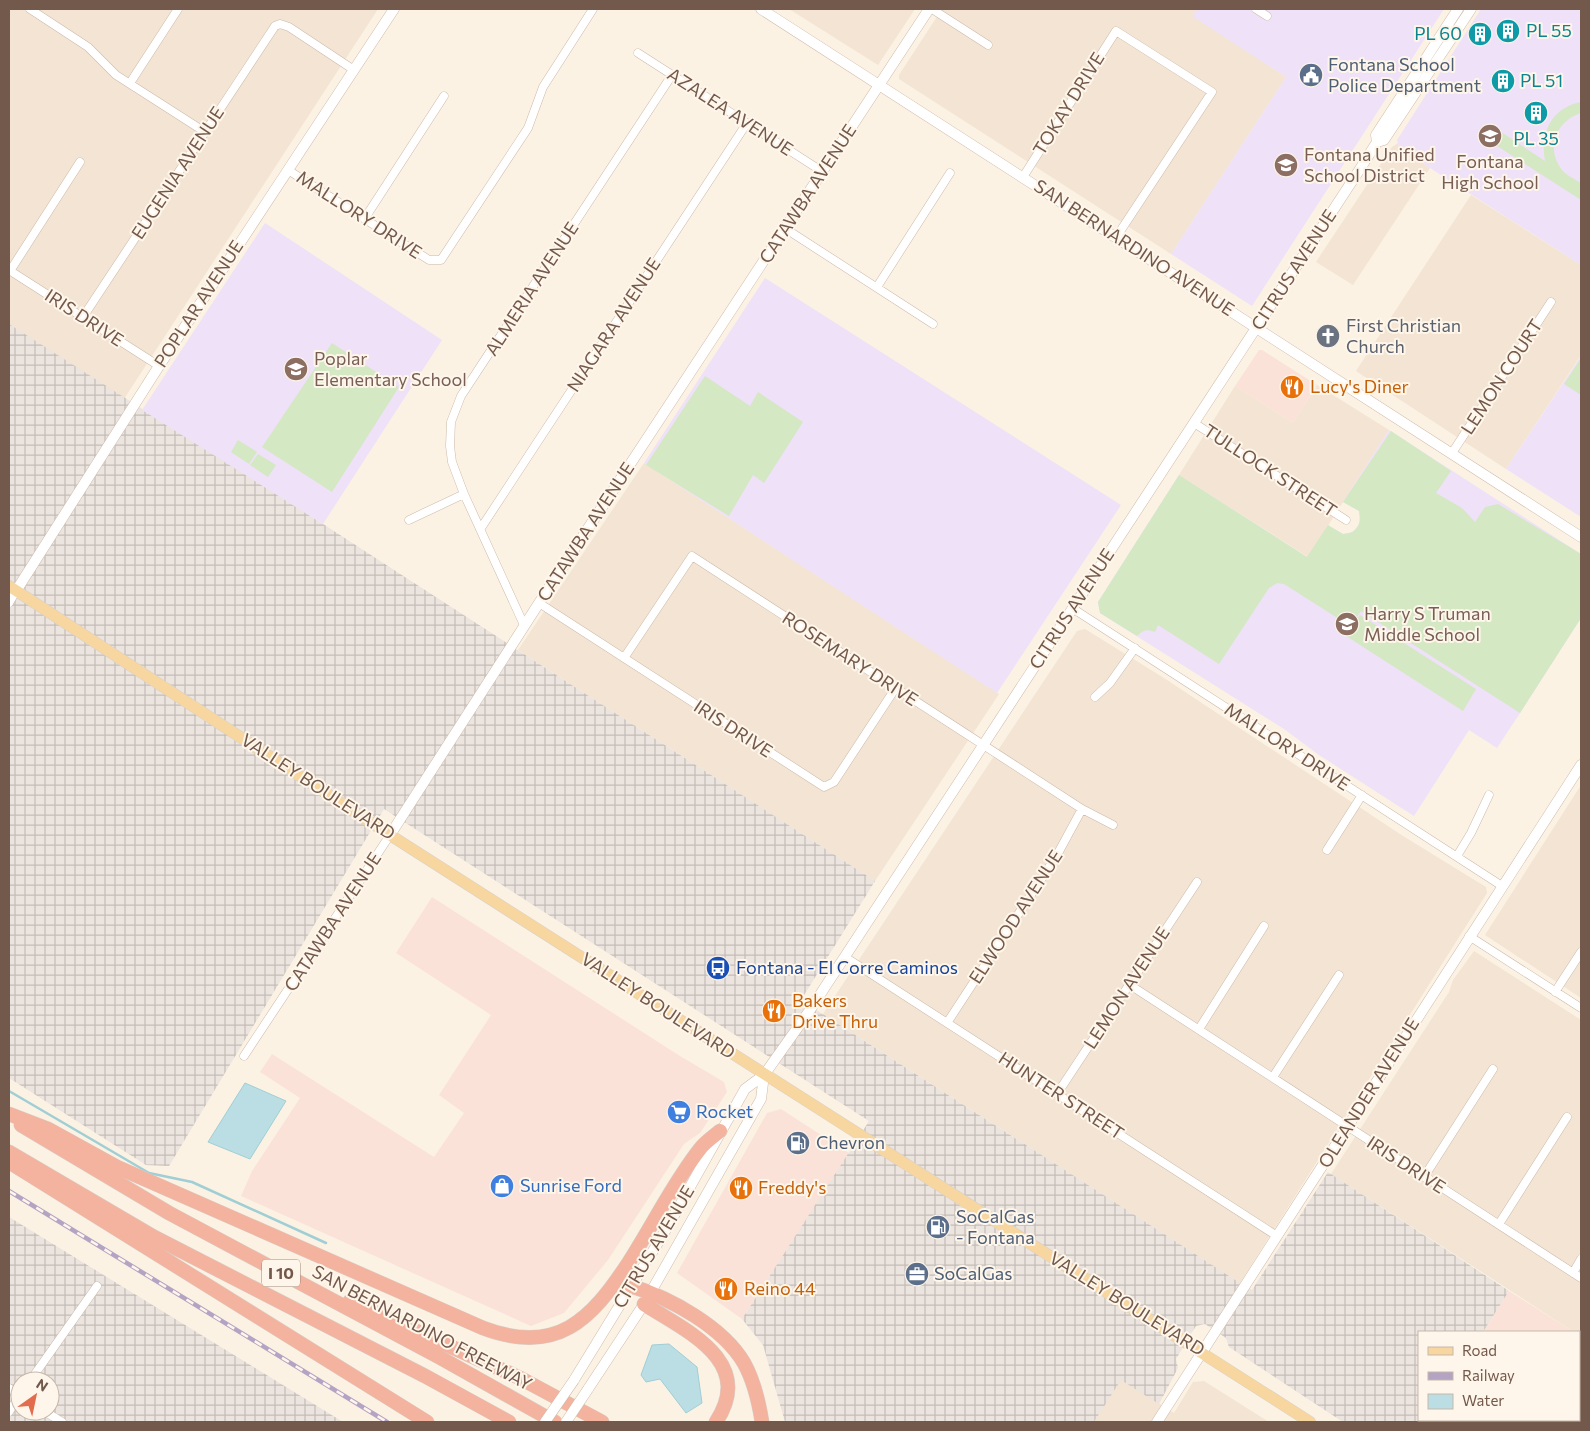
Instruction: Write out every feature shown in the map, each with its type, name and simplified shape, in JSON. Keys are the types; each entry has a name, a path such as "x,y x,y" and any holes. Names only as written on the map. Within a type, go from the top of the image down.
{"highway":[{"path":"9,1114 48,1129 117,1167 483,1328 505,1336 522,1338 548,1335 564,1330 595,1309 624,1269 701,1147 720,1131"},
{"name":"SAN BERNARDINO FREEWAY","path":"9,1118 169,1213 439,1357 555,1422"},
{"name":"I 10","path":"9,1152 154,1237 261,1294 425,1376 509,1422"},
{"path":"9,1162 427,1422"},
{"path":"278,1271 393,1318 520,1378 602,1422"},
{"path":"631,1286 704,1342 718,1358 725,1374 727,1390 723,1410 716,1422"},
{"path":"648,1298 671,1302 721,1336 735,1350 749,1374 762,1422"}],"main road":[{"name":"POPLAR AVENUE","path":"13,589 394,9"},
{"name":"SAN BERNARDINO AVENUE","path":"761,9 1581,537"},
{"name":"CATAWBA AVENUE","path":"390,835 539,603 786,229 878,84 931,9"},
{"name":"CITRUS AVENUE","path":"1377,142 1376,135 1458,9"},
{"name":"CITRUS AVENUE","path":"545,1422 574,1380 631,1286 745,1089 764,1075 845,957 1377,142 1384,140 1471,9"},
{"name":"VALLEY BOULEVARD","path":"13,589 390,835 764,1075 1202,1351 1310,1422"},
{"name":"OLEANDER AVENUE","path":"1157,1422 1581,765"},
{"name":"CITRUS AVENUE","path":"566,1422 648,1298 761,1099 764,1075"}],"street":[{"path":"30,9 88,47 108,68 130,84 205,132"},
{"path":"130,84 178,9"},
{"name":"MALLORY DRIVE","path":"288,170 429,260 438,262 445,257 528,128 542,88 593,9"},
{"path":"931,9 988,45"},
{"path":"1256,9 1266,16"},
{"name":"EUGENIA AVENUE","path":"83,317 272,30 280,24 284,25 354,70"},
{"name":"TOKAY DRIVE","path":"1023,177 1116,31 1212,92 1116,236"},
{"name":"AZALEA AVENUE","path":"638,53 823,172"},
{"name":"ALMERIA AVENUE","path":"524,626 464,494 452,462 450,446 451,422 461,396 672,75"},
{"path":"365,218 444,96"},
{"name":"NIAGARA AVENUE","path":"481,528 747,123"},
{"path":"9,270 80,162"},
{"path":"877,287 950,173"},
{"path":"786,229 933,324"},
{"name":"IRIS DRIVE","path":"9,270 159,366"},
{"name":"LEMON COURT","path":"1452,453 1551,302"},
{"name":"TULLOCK STREET","path":"1194,423 1346,520"},
{"path":"409,520 464,494"},
{"name":"ROSEMARY DRIVE","path":"624,658 692,556 1082,809 1113,825"},
{"name":"POPLAR AVENUE","path":"9,603 13,589"},
{"name":"IRIS DRIVE","path":"539,603 824,787 834,782 895,689"},
{"name":"MALLORY DRIVE","path":"1072,608 1502,886"},
{"path":"1095,697 1110,684 1135,648"},
{"path":"1327,850 1362,796"},
{"path":"1457,856 1489,796"},
{"name":"ELWOOD AVENUE","path":"947,1023 1057,855 1082,809"},
{"name":"CATAWBA AVENUE","path":"244,1056 390,835"},
{"name":"LEMON AVENUE","path":"1057,1094 1197,882"},
{"path":"1198,1029 1264,926"},
{"path":"1469,936 1581,1008"},
{"path":"1555,992 1581,952"},
{"name":"HUNTER STREET","path":"845,957 1277,1236"},
{"path":"1273,1077 1339,976"},
{"name":"IRIS DRIVE","path":"1130,985 1581,1278"},
{"path":"1424,1177 1493,1069"},
{"path":"1499,1224 1567,1117"},
{"path":"1573,1273 1581,1259"},
{"path":"37,1371 97,1286"}],"shaded area":[{"path":"9,9 378,9 124,399 9,324"},
{"path":"789,9 915,9 878,65"},
{"path":"942,9 1197,9 1193,16 1286,77 1171,254 899,79 899,75"},
{"name":"Fontana Unified School District","path":"1197,9 1444,9 1252,306 1171,254 1286,77 1192,16"},
{"name":"Fontana High School","path":"1481,9 1581,9 1581,265 1399,148 1397,140"},
{"path":"1398,143 1399,148 1430,168 1353,285 1316,262 1392,147"},
{"path":"1471,195 1581,265 1581,355 1506,469 1356,371"},
{"name":"Poplar Elementary School","path":"265,223 442,340 323,524 142,410"},
{"path":"765,278 1121,505 997,693 644,463"},
{"path":"9,324 323,524 875,881 801,1000 1252,1290 1328,1172 1509,1291 1484,1331 1418,1331 1418,1421 1426,1422 1343,1422 1229,1347 1226,1338 1205,1324 1196,1326 1176,1359 1178,1368 1159,1404 1121,1380 1094,1422 785,1422 763,1345 742,1319 869,1121 384,809 169,1166 146,1165 9,1078"},
{"path":"1259,350 1262,350 1317,385 1293,423 1235,386"},
{"path":"1581,356 1581,517 1506,469"},
{"path":"1317,385 1389,430 1308,557 1179,475 1235,386 1293,423"},
{"name":"Harry S Truman Middle School","path":"1389,430 1581,554 1581,618 1497,748 1469,730 1414,816 1319,755 1284,729 1100,613 1098,602 1179,475 1307,557 1335,530 1343,534 1353,532 1360,523 1359,511 1343,502"},
{"path":"644,463 999,694 875,881 518,650"},
{"path":"1085,629 1164,678 1403,836 1486,887 1487,893 1240,1283 823,1014 1077,631"},
{"path":"1581,785 1581,998 1485,935"},
{"path":"432,897 680,1056 724,1082 727,1092 700,1133 684,1144 608,1260 564,1313 531,1326 241,1196 252,1171 300,1098 260,1072 272,1054 434,1157 464,1113 439,1095 491,1015 396,953"},
{"path":"1474,951 1581,1020 1581,1337 1580,1331 1572,1331 1331,1174 1449,992 1453,980"},
{"path":"781,1109 849,1153 742,1319 677,1273 767,1113"},
{"path":"9,1217 343,1422 9,1422"},
{"path":"1509,1291 1572,1331 1484,1331"},
{"path":"1581,1337 1581,1422 1426,1422 1580,1421"},
{"path":"1121,1379 1174,1413 1193,1382 1204,1381 1269,1422 1094,1422"}],"green space":[{"path":"1581,102 1581,113 1565,122 1556,136 1554,153 1562,170 1581,183 1581,200 1491,142 1498,130 1545,161 1544,141 1550,123 1562,110"},
{"path":"332,343 399,387 332,492 262,447"},
{"path":"1581,358 1581,395 1564,384"},
{"path":"705,376 750,406 758,392 803,422 764,483 753,475 729,516 646,465"},
{"name":"Harry S Truman Middle School","path":"1391,431 1451,471 1436,493 1462,508 1475,522 1485,507 1498,504 1581,554 1581,618 1520,713 1361,611 1352,624 1347,624 1284,584 1277,583 1269,588 1219,664 1158,625 1155,632 1145,631 1137,636 1100,613 1098,602 1179,475 1307,557 1328,525 1343,534 1348,534 1355,530 1359,524 1359,511 1343,502"},
{"path":"238,440 257,452 249,464 231,452"},
{"path":"258,454 276,465 268,477 250,465"},
{"path":"1360,615 1476,689 1463,711 1346,636"}],"water":[{"path":"245,1083 286,1101 250,1159 208,1142"},
{"path":"669,1344 697,1367 702,1403 686,1413 660,1379 646,1382 641,1375 652,1345"}],"waterway":[{"path":"9,1091 149,1173 192,1182 326,1243"}],"railway":[{"path":"9,1191 387,1422"}],"place":[{"name":"PL 55","path":"1508,31"},
{"name":"PL 60","path":"1480,34"},
{"name":"Fontana School Police Department","path":"1311,75"},
{"name":"PL 51","path":"1503,81"},
{"name":"PL 35","path":"1536,113"},
{"name":"Fontana High School","path":"1490,136"},
{"name":"Fontana Unified School District","path":"1286,165"},
{"name":"First Christian Church","path":"1328,336"},
{"name":"Poplar Elementary School","path":"296,369"},
{"name":"Lucy's Diner","path":"1292,387"},
{"name":"Harry S Truman Middle School","path":"1347,624"},
{"name":"Fontana - El Corre Caminos","path":"718,968"},
{"name":"Bakers Drive Thru","path":"774,1011"},
{"name":"Rocket","path":"679,1112"},
{"name":"Chevron","path":"798,1143"},
{"name":"Sunrise Ford","path":"502,1186"},
{"name":"Freddy's","path":"741,1188"},
{"name":"SoCalGas - Fontana","path":"938,1227"},
{"name":"SoCalGas","path":"917,1274"},
{"name":"Reino 44","path":"726,1289"}]}
